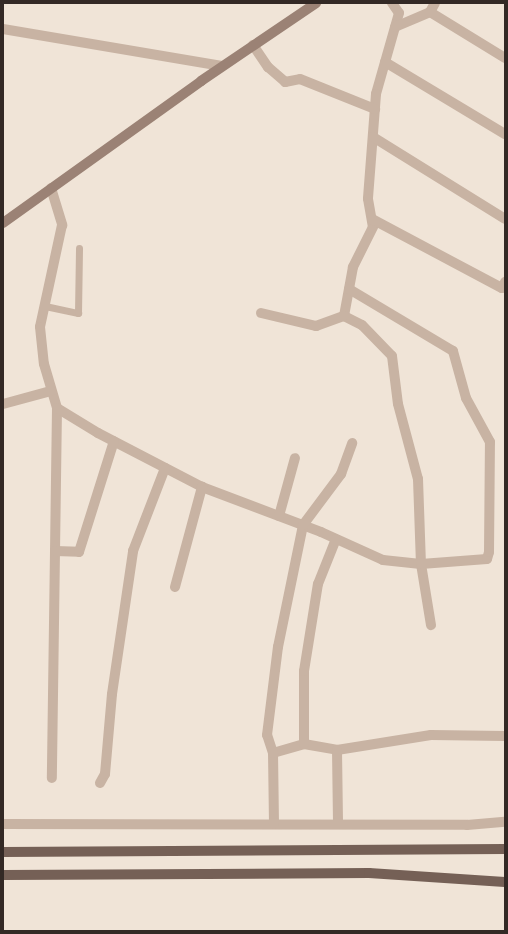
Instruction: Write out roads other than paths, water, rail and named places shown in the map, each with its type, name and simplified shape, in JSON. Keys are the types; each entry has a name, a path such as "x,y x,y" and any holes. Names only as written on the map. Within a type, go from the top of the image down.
{"main road":[{"path":"3,223 222,66 316,3"},
{"path":"3,852 505,849"},
{"path":"3,875 369,873 505,882"}],"street":[{"path":"344,316 353,267 373,227 368,199 376,94 399,13 392,3"},
{"path":"395,27 430,12 435,3"},
{"path":"430,12 505,58"},
{"path":"3,29 222,66"},
{"path":"253,45 268,68 285,82 300,80 375,109"},
{"path":"385,62 505,134"},
{"path":"373,137 505,219"},
{"path":"51,188 62,225 40,327 44,364 57,408 52,778"},
{"path":"372,219 502,288 505,282"},
{"path":"57,408 114,441 202,487 303,525 383,560 421,564 487,559 489,552 490,442 466,398 453,351 349,289"},
{"path":"261,313 316,326 344,316 362,325 392,356 398,404 418,479 421,564 431,625"},
{"path":"3,404 51,391"},
{"path":"55,551 79,552 114,441"},
{"path":"274,824 274,753 267,735 276,655 303,525 341,474 352,443"},
{"path":"279,516 295,458"},
{"path":"100,783 105,774 112,694 134,551 165,468"},
{"path":"175,587 202,487"},
{"path":"304,744 304,671 318,584 336,539"},
{"path":"274,753 304,744 337,750 431,736 505,736"},
{"path":"337,750 338,824"},
{"path":"3,824 467,825 505,822"}],"lane":[{"path":"45,306 78,312 79,248"}]}
